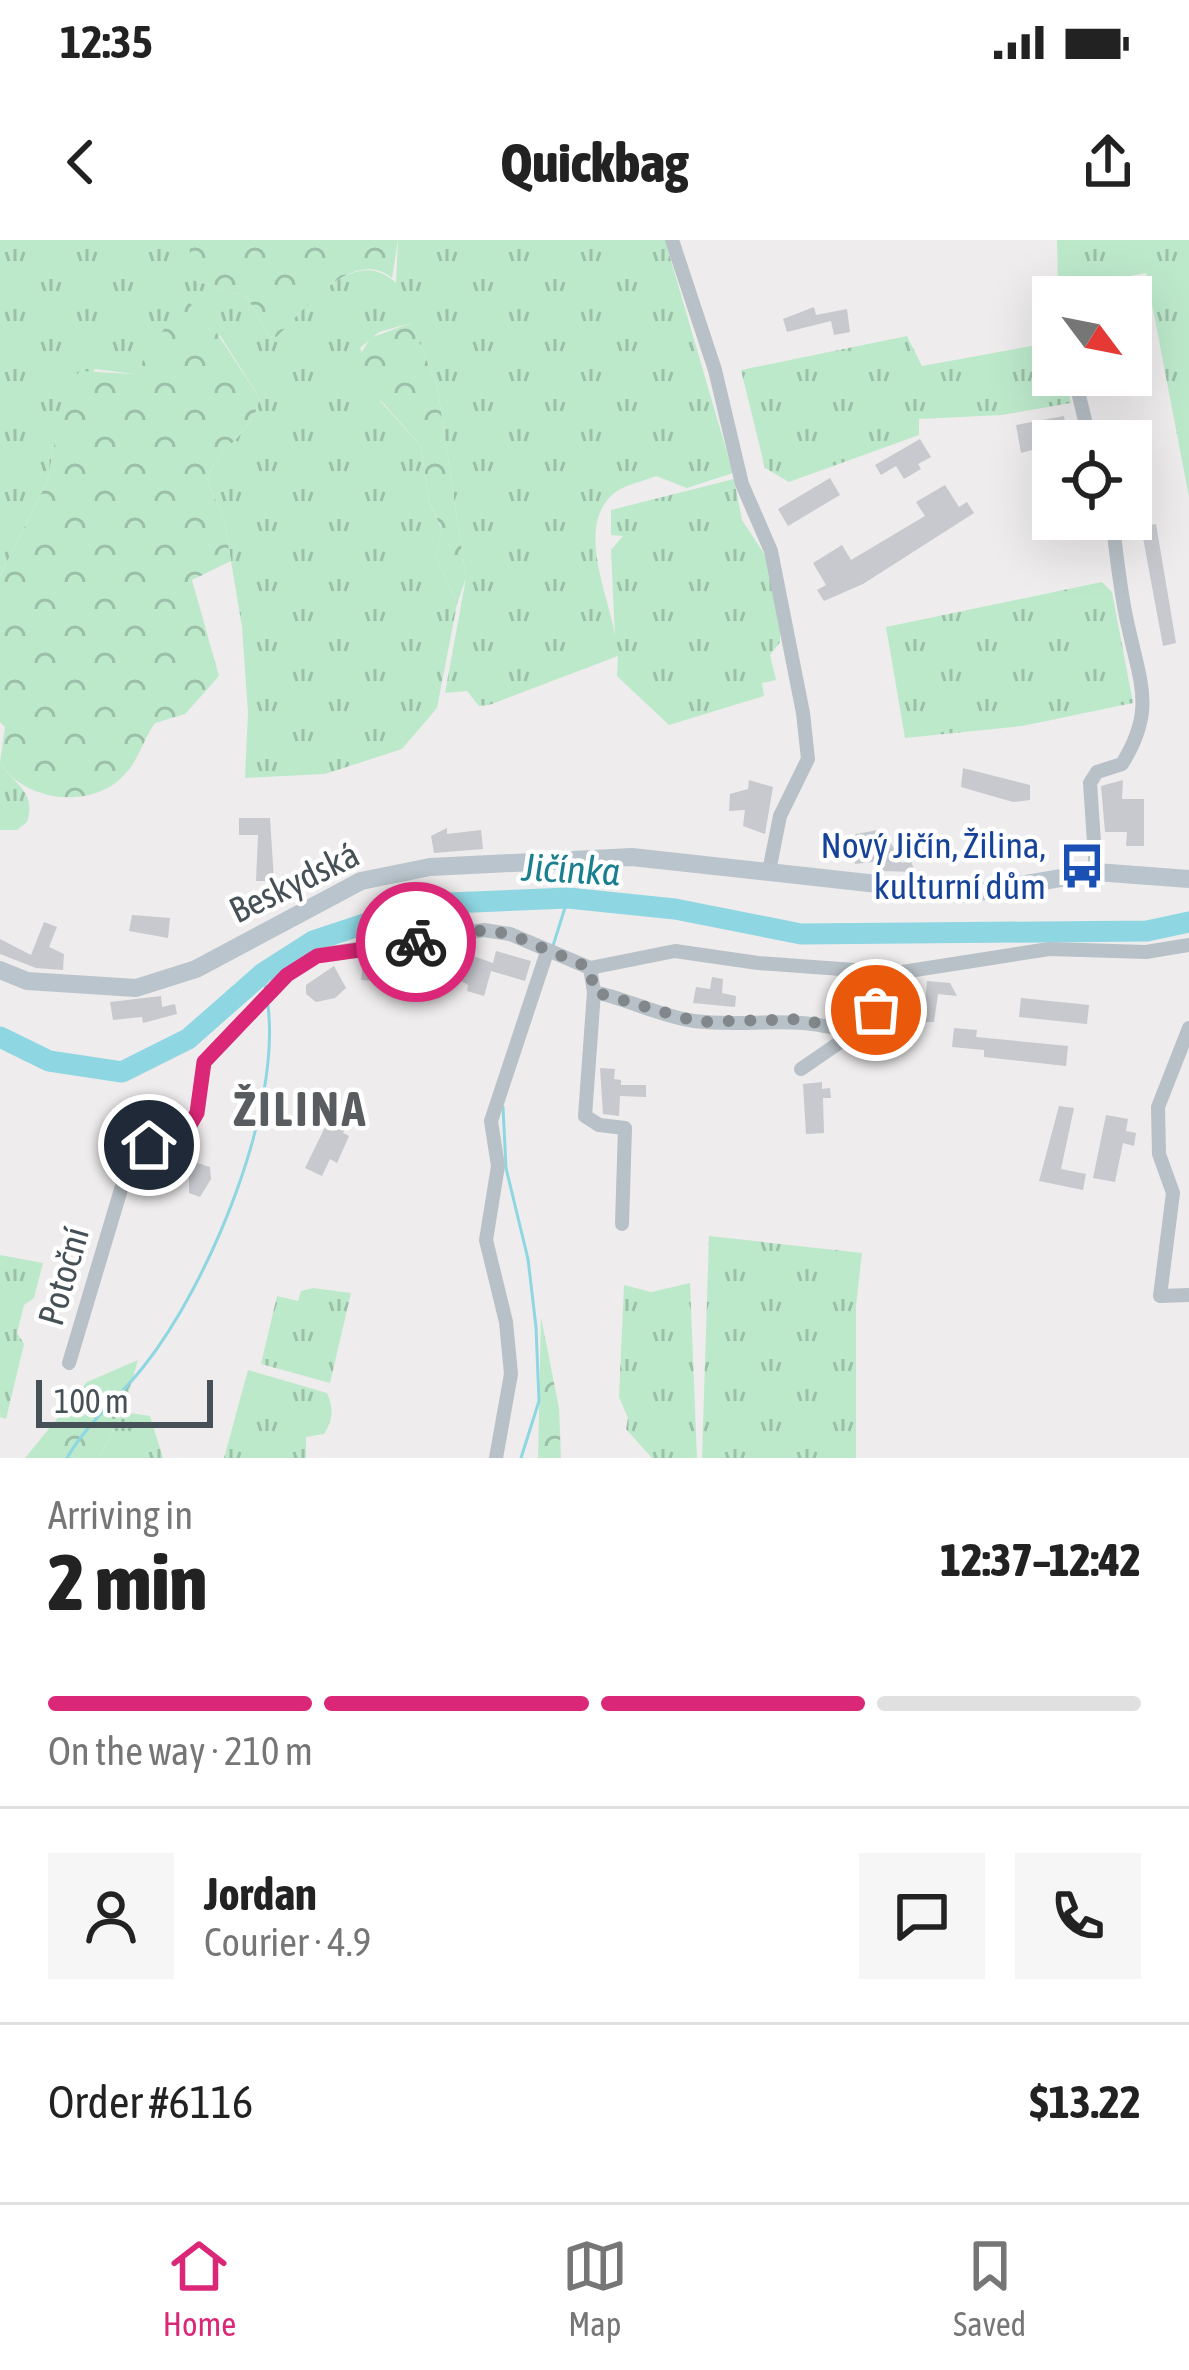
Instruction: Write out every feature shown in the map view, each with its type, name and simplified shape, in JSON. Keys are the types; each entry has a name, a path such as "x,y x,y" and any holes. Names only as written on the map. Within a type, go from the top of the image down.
{"street":[{"path":"672,240 715,370 742,484 771,551 803,713 808,759 780,815 769,871"},
{"path":"1096,872 1090,783 1097,772 1122,764 1138,738 1146,687 1129,631 1115,540"},
{"name":"Beskydská","path":"0,970 27,980 136,988 196,969 361,880 430,867 632,856 968,894 1096,872 1189,879"},
{"name":"Potoční","path":"69,1363 128,1166 149,1145 190,1125 197,1113 204,1062 287,975 317,956 484,930 510,934 590,968"},
{"path":"622,1224 626,1128 598,1125 585,1116 594,992 590,968 675,951 758,964 908,971 1049,949 1146,952 1189,945"},
{"path":"496,1458 511,1374 506,1322 486,1240 498,1166 491,1121 547,952"},
{"path":"801,1070 852,1034 908,971"},
{"path":"594,992 698,1022 803,1019 852,1034"},
{"path":"1189,1028 1158,1107 1157,1129 1173,1193 1160,1296 1189,1295"}],"green space":[{"path":"0,240 190,240 190,279 247,297 269,336 275,337 316,297 348,275 364,270 396,283 398,240 665,240 733,473 687,488 656,476 612,495 596,525 596,544 615,636 611,550 623,536 611,535 611,510 734,479 742,520 765,555 780,608 780,642 770,655 776,680 762,683 764,696 669,725 617,676 618,656 489,705 479,706 467,691 445,693 466,578 437,385 411,323 379,332 360,348 381,402 421,446 429,502 442,530 436,556 457,604 437,708 402,749 325,774 245,778 248,713 242,627 224,519 207,481 218,459 251,420 259,397 221,337 184,300 134,374 95,369 59,424 47,482 0,576"},
{"path":"190,240 398,240 392,278 377,270 345,276 314,298 276,337 269,336 247,297 189,279"},
{"path":"1057,240 1189,240 1189,497 1152,304 1152,276 1058,276"},
{"path":"184,299 205,315 259,397 251,420 218,459 207,481 224,519 231,561 192,580 219,676 185,714 155,723 131,767 112,785 78,797 42,793 11,776 0,762 5,727 0,722 0,576 47,482 66,388 80,371 134,374"},
{"path":"411,323 437,385 466,578 457,604 436,556 442,529 429,502 421,446 367,385 358,359 370,338"},
{"path":"907,336 922,366 1032,346 1032,396 1069,396 1071,403 1002,415 919,419 919,435 789,482 765,468 741,370"},
{"path":"1102,582 1112,592 1133,703 1022,726 905,738 886,627"},
{"path":"0,762 29,803 27,822 17,830 0,830"},
{"path":"709,1236 862,1253 856,1306 856,1458 702,1458"},
{"path":"0,1255 43,1263 34,1298 24,1305 17,1333 24,1344 6,1419 0,1417"},
{"path":"690,1283 697,1458 652,1458 626,1429 628,1418 619,1397 624,1285 651,1292"},
{"path":"301,1291 351,1293 330,1383 261,1364 277,1296 298,1301"},
{"path":"541,1317 559,1408 561,1458 538,1458"},
{"path":"138,1360 123,1412 99,1458 25,1458 87,1382"},
{"path":"248,1370 327,1393 332,1409 329,1424 324,1434 306,1437 306,1458 224,1458"},
{"path":"123,1412 150,1416 163,1458 99,1458"}],"building":[{"path":"814,307 816,315 847,309 850,332 834,335 831,321 787,332 783,319"},
{"path":"1032,422 1032,450 1021,453 1016,425"},
{"path":"920,439 931,457 918,464 921,469 904,479 896,466 881,475 875,465"},
{"path":"830,478 840,495 788,526 778,509"},
{"path":"945,485 959,507 967,502 974,513 863,584 824,601 817,590 826,585 813,563 842,545 851,560 925,516 916,502"},
{"path":"1156,524 1176,643 1163,646 1143,540 1152,540 1152,525"},
{"path":"963,768 1030,785 1030,800 1013,802 961,787"},
{"path":"749,780 773,787 765,834 743,826 745,810 729,811 730,794 748,789"},
{"path":"1123,780 1122,799 1144,799 1144,846 1126,846 1127,832 1105,832 1101,786"},
{"path":"239,818 270,818 274,881 256,881 258,835 239,835"},
{"path":"447,828 447,834 481,830 483,849 434,853 431,836"},
{"path":"883,829 902,863 911,861 915,872 882,871 882,861 855,864 851,841 856,834"},
{"path":"132,915 170,918 168,938 129,931"},
{"path":"44,922 57,927 49,947 64,954 63,970 36,968 0,954 0,939 31,955"},
{"path":"453,949 493,963 496,951 531,961 525,981 491,971 484,996 467,991 468,985 454,977 456,971 446,967"},
{"path":"363,963 403,973 404,966 419,969 414,992 404,994 391,986 397,973 389,982 361,980"},
{"path":"334,966 346,988 335,998 316,1002 306,994 306,985"},
{"path":"712,977 723,979 722,993 736,996 735,1007 693,1003 696,987 710,989"},
{"path":"927,981 950,983 957,996 938,994 934,1022 908,1023 910,1003 925,1005"},
{"path":"161,996 162,1007 175,1004 177,1014 143,1023 142,1017 113,1020 110,1002"},
{"path":"1021,998 1089,1005 1087,1024 1019,1017"},
{"path":"954,1028 977,1030 976,1037 1068,1046 1066,1066 984,1057 984,1050 952,1047"},
{"path":"600,1068 615,1069 614,1079 621,1080 621,1085 646,1085 646,1097 620,1096 619,1116 603,1114"},
{"path":"822,1082 822,1089 830,1088 831,1098 823,1098 824,1133 806,1134 803,1084"},
{"path":"1059,1106 1074,1108 1061,1169 1086,1174 1083,1190 1039,1181"},
{"path":"334,1109 351,1117 343,1133 349,1136 337,1163 330,1159 322,1176 305,1168"},
{"path":"1106,1115 1128,1119 1126,1131 1136,1133 1134,1146 1123,1143 1115,1182 1093,1178"},
{"path":"179,1157 210,1167 211,1179 200,1197 189,1193 189,1173 175,1168"}],"waterway":[{"path":"552,949 568,898"},
{"name":"Jičínka","path":"0,1037 49,1061 122,1072 188,1039 263,973 313,941 425,904 568,898 675,909 801,934 1147,931 1189,922"},
{"path":"263,973 266,990"},
{"path":"67,1458 169,1331 215,1244 252,1144 263,1095 268,1006"},
{"path":"503,1107 506,1168 528,1259 536,1327 539,1401 521,1458"}],"way so far":[{"path":"416,942 484,930 510,934 590,968 594,992 698,1022 803,1019 852,1034 876,1010"}],"place":[{"name":"Nový Jičín, Žilina, kulturní dům","path":"1082,866"}],"district":[{"name":"ŽILINA","path":"301,1109"}],"route":[{"path":"149,1145 190,1125 197,1113 204,1062 287,975 317,956 416,942"}]}
